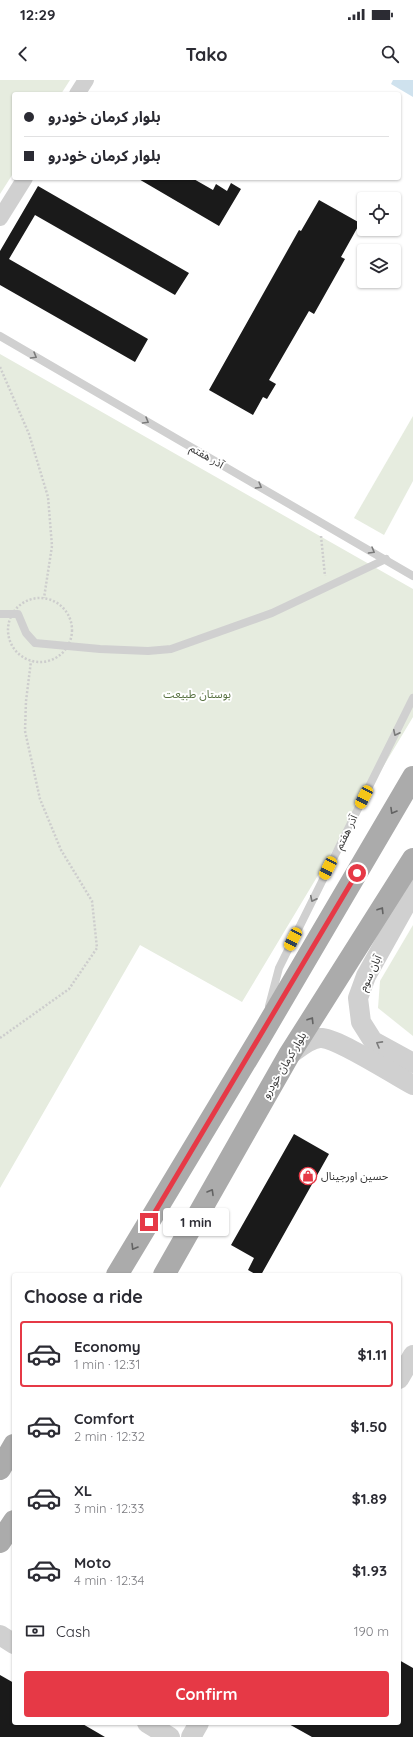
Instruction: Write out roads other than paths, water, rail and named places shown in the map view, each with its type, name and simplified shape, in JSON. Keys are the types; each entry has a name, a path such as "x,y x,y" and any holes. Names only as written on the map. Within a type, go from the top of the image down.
{"main road":[{"path":"118,1273 261,1036 413,777"},
{"name":"بلوار کرمان خودرو","path":"165,1273 289,1055 413,859"},
{"path":"0,1469 12,1448"},
{"path":"0,1542 12,1524"}],"street":[{"path":"78,92 86,80"},
{"path":"0,218 24,180"},
{"name":"آبان سوم","path":"413,887 408,901 366,976 358,998 361,1022 373,1041 413,1063"},
{"path":"289,1055 307,1043 321,1038 336,1042 413,1086"},
{"path":"401,1376 413,1355"},
{"path":"0,1635 12,1643"},
{"path":"150,1725 170,1737"},
{"path":"192,1737 199,1725"}],"lane":[{"name":"آذر هفتم","path":"0,336 386,558 413,576"},
{"path":"0,614 18,614 26,634 35,643 68,647 148,651 171,649 272,612 386,558"},
{"name":"آذر هفتم","path":"261,1036 278,968 413,698"}],"water":[{"path":"393,80 413,80 413,97 391,84"}],"place":[{"name":"حسین اورجینال","path":"308,1176"}],"park label":[{"name":"بوستان طبیعت","path":"197,694"}]}
